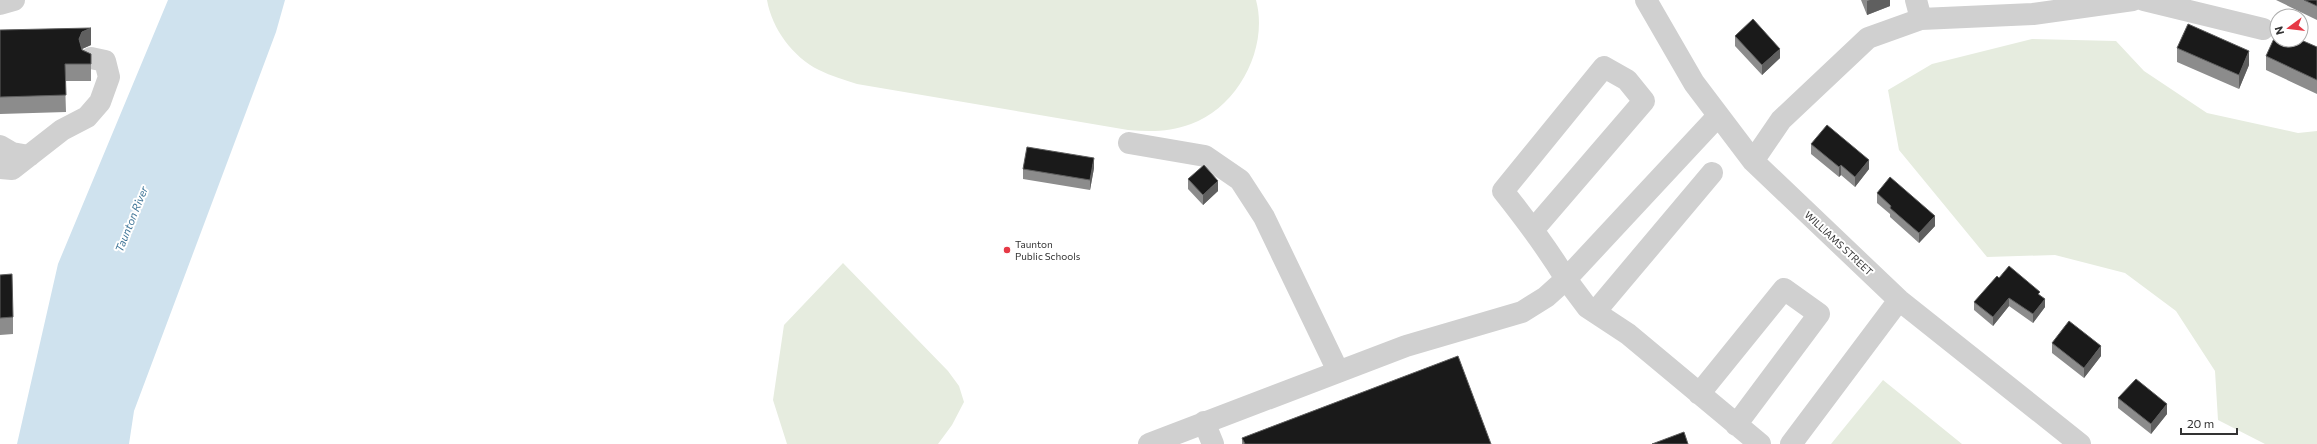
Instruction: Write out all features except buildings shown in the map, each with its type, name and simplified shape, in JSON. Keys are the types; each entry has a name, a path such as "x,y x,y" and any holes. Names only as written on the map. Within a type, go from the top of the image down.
{"street":[{"path":"0,4 14,0"},
{"name":"WILLIAMS STREET","path":"1646,0 1676,55 1717,117 1753,161 1898,300 2080,444"},
{"path":"1753,161 1781,120 1868,38 1919,10 2033,14 2133,0"},
{"path":"2144,0 2263,29"},
{"path":"8,156 87,117 100,102 109,77 105,61 91,58"},
{"path":"1533,230 1644,100 1627,80 1604,67 1503,191 1533,230 1546,245 1566,279 1586,307 1628,334 1760,444"},
{"path":"1149,444 1406,346 1522,312 1546,297 1566,279 1717,117"},
{"path":"1129,143 1205,156 1240,180 1264,217 1338,371"},
{"path":"1595,312 1712,173"},
{"path":"1699,394 1784,289 1819,314 1736,424"},
{"path":"1791,444 1898,300"},
{"path":"1204,422 1213,444"}],"shaded area":[{"path":"767,0 1256,0 1259,18 1258,37 1254,56 1246,74 1236,90 1223,104 1208,116 1191,124 1175,129 1160,131 1136,131 857,84 838,78 819,70 792,50 785,41 774,21"},
{"path":"2032,39 2116,41 2144,71 2207,113 2298,133 2317,131 2317,444 2265,444 2218,420 2215,371 2176,311 2125,273 2055,255 1987,257 1899,150 1888,90 1932,64"},
{"path":"843,263 948,371 959,386 964,402 952,425 938,444 787,444 773,400 784,325"},
{"path":"1883,380 1962,444 1831,444"}],"water":[{"name":"Taunton River","path":"168,0 285,0 276,32 134,411 129,444 17,444 58,264"}],"place":[{"name":"Taunton Public Schools","path":"1007,250"}]}
